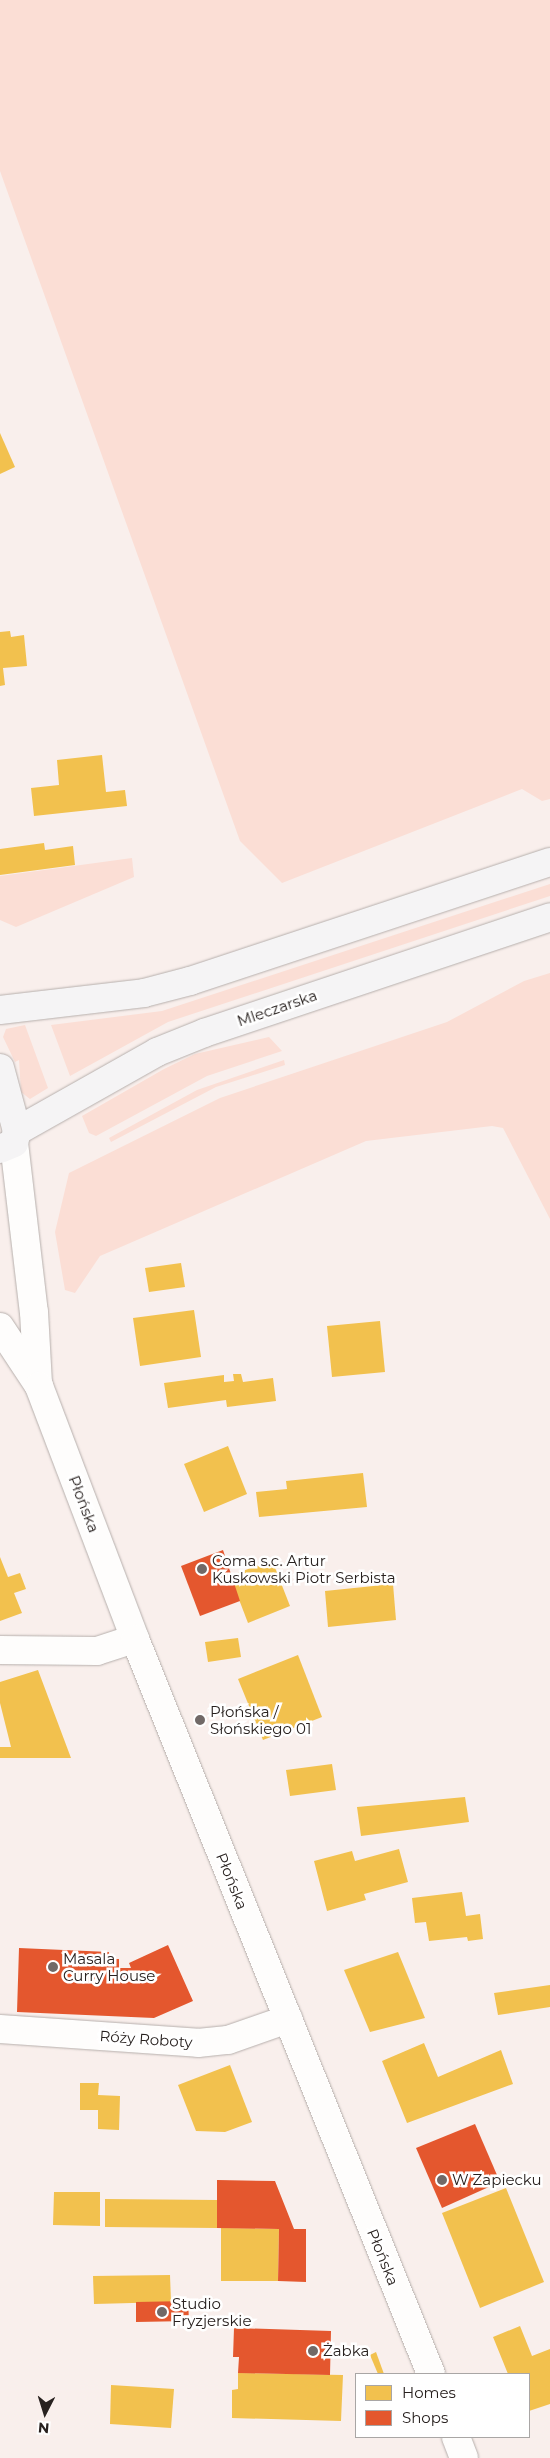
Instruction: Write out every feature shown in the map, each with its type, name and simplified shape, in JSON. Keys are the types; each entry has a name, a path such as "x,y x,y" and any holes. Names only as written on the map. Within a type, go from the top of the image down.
{"main road":[{"path":"0,1010 144,993 190,981 550,862"},
{"name":"Mleczarska","path":"10,1141 158,1052 204,1033 550,917"},
{"path":"0,1068 10,1141"}],"street":[{"name":"Płońska","path":"10,1141 34,1312 39,1386"},
{"name":"Płońska","path":"0,1327 39,1386 135,1639 431,2373"},
{"path":"0,1650 98,1651 135,1639"},
{"name":"Róży Roboty","path":"0,2029 198,2043 228,2040 288,2020"},
{"path":"456,2438 464,2458"}],"shaded area":[{"path":"0,0 550,0 550,799 542,801 522,789 282,883 240,841 0,171"},
{"path":"132,858 134,877 16,927 0,920 0,876"},
{"path":"550,884 550,896 168,1022 70,1076 51,1025 162,1011"},
{"path":"550,973 550,1219 503,1128 492,1126 366,1141 100,1256 75,1293 65,1290 55,1232 69,1173 220,1098 447,1022 524,981"},
{"path":"25,1025 48,1088 30,1099 21,1092 19,1060 15,1062 3,1037 6,1029"},
{"path":"269,1037 282,1051 207,1076 96,1136 89,1133 82,1116 164,1069 195,1054"},
{"path":"284,1060 285,1065 216,1087 111,1142 109,1138 197,1090"}],"building: Homes":[{"path":"0,433 15,467 0,474"},
{"path":"10,631 11,637 24,635 27,666 3,668 5,685 0,686 0,632"},
{"path":"102,755 106,792 125,790 127,806 34,816 31,788 59,785 57,760"},
{"path":"44,843 45,850 73,846 75,865 0,875 0,849"},
{"path":"181,1263 185,1287 149,1292 145,1268"},
{"path":"194,1310 201,1357 140,1366 133,1318"},
{"path":"380,1321 385,1372 332,1377 327,1326"},
{"path":"233,1374 241,1374 243,1382 273,1378 276,1401 227,1407 226,1400 168,1408 164,1383 224,1375 224,1382 234,1381"},
{"path":"228,1446 247,1494 204,1512 184,1464"},
{"path":"363,1473 367,1507 259,1517 256,1492 287,1489 286,1481"},
{"path":"0,1557 8,1577 20,1573 26,1589 14,1593 22,1613 0,1621"},
{"path":"272,1560 290,1606 248,1623 230,1576"},
{"path":"393,1584 396,1620 328,1627 325,1591"},
{"path":"238,1638 241,1657 208,1662 205,1642"},
{"path":"298,1655 322,1717 263,1740 238,1679"},
{"path":"38,1670 71,1758 0,1758 0,1747 11,1747 0,1703 0,1682"},
{"path":"332,1764 336,1790 290,1796 286,1770"},
{"path":"465,1797 469,1822 361,1836 357,1807"},
{"path":"399,1849 408,1882 364,1894 366,1900 327,1911 314,1861 352,1851 355,1861"},
{"path":"462,1892 466,1916 480,1914 483,1939 468,1941 467,1937 429,1941 426,1922 415,1923 412,1898"},
{"path":"398,1952 425,2018 370,2032 344,1970"},
{"path":"550,1985 550,2007 498,2015 494,1993"},
{"path":"424,2043 438,2077 501,2050 513,2084 407,2123 382,2061"},
{"path":"230,2065 252,2122 225,2132 196,2131 178,2085"},
{"path":"80,2083 99,2083 98,2095 120,2096 119,2130 98,2129 98,2110 80,2110"},
{"path":"506,2188 544,2282 480,2308 442,2213"},
{"path":"54,2192 100,2192 100,2226 53,2225"},
{"path":"105,2199 217,2200 217,2228 105,2227"},
{"path":"221,2228 279,2229 278,2281 221,2281"},
{"path":"170,2275 171,2302 94,2304 93,2276"},
{"path":"520,2326 532,2356 550,2349 550,2404 530,2411 530,2373 508,2373 493,2337"},
{"path":"376,2352 384,2373 378,2373 370,2355"},
{"path":"238,2373 343,2375 341,2421 232,2418 232,2390 238,2389"},
{"path":"111,2385 174,2389 171,2428 110,2424"}],"building: Shops":[{"path":"223,1550 240,1601 200,1616 181,1566"},
{"path":"168,1945 193,2001 154,2018 17,2012 19,1948 109,1952 108,1959 119,1959 119,1968 131,1968 129,1963"},
{"path":"475,2124 500,2182 442,2208 416,2148"},
{"path":"217,2180 275,2181 294,2229 306,2229 306,2282 278,2281 279,2229 217,2228"},
{"name":"Studio Fryzjerskie","path":"188,2301 189,2321 136,2322 136,2302"},
{"path":"234,2328 331,2331 330,2375 238,2373 239,2357 233,2357"}],"place":[{"name":"Coma s.c. Artur Kuskowski Piotr Serbista","path":"202,1569"},
{"name":"Płońska / Słońskiego 01","path":"200,1720"},
{"name":"Masala Curry House","path":"53,1967"},
{"name":"W Zapiecku","path":"442,2180"},
{"name":"Studio Fryzjerskie","path":"162,2312"},
{"name":"Żabka","path":"313,2351"}]}
